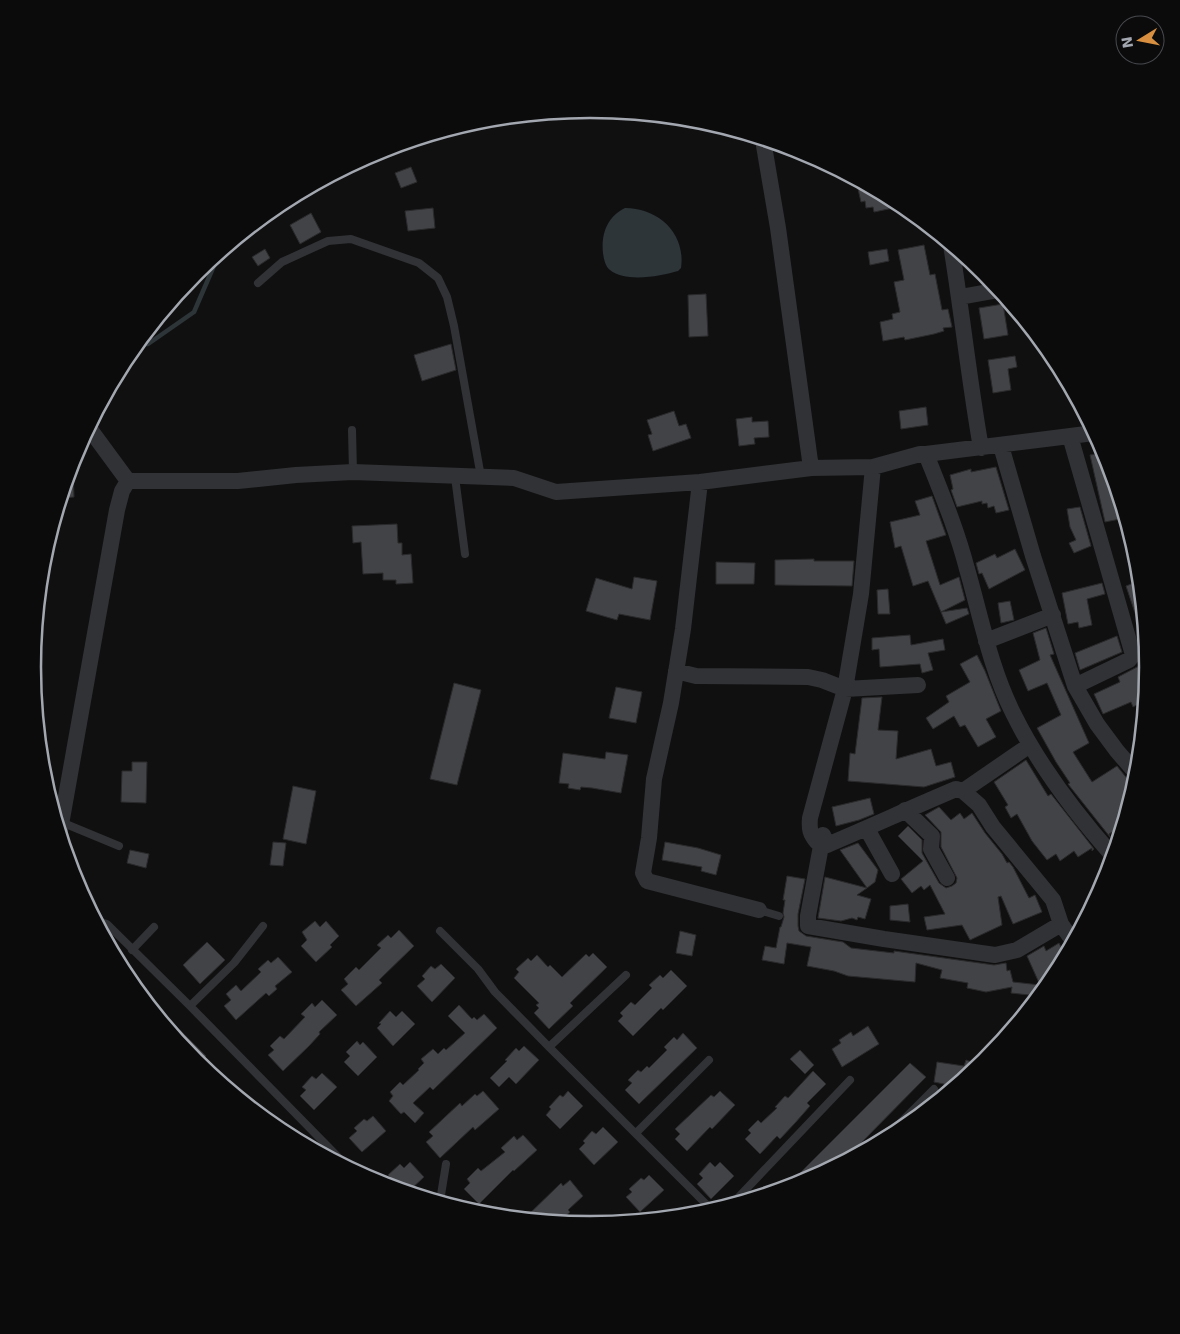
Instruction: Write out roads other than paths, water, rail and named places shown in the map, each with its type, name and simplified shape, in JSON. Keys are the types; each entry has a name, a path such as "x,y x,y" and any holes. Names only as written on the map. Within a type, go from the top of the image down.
{"street":[{"path":"764,146 778,228 810,468"},
{"path":"953,255 960,297 972,398 981,448"},
{"path":"960,297 990,292"},
{"path":"93,434 128,480"},
{"path":"128,480 238,481 296,474 353,472 514,478 556,492 700,482 810,468 872,467 920,454 1002,446 1087,434"},
{"path":"1070,436 1133,655 1129,660 1075,686"},
{"path":"1002,446 1033,556 1075,686 1097,724 1116,751 1129,766"},
{"path":"926,454 967,567 997,677 1012,712 1030,745 1107,850"},
{"path":"823,836 817,842 812,836 810,818 845,689 861,594 872,467"},
{"path":"62,815 117,510 122,492 128,480"},
{"path":"700,482 683,629 671,704 654,779 649,838 643,873 647,881 760,910"},
{"path":"986,641 1053,615"},
{"path":"676,671 696,676 808,677 845,689 918,685"},
{"path":"963,791 1030,745"},
{"path":"823,836 827,845 868,829 905,810 956,789 963,791 979,806 1053,900 1061,924 1068,935"},
{"path":"905,810 932,836 931,849 947,878"},
{"path":"868,829 892,874"},
{"path":"823,836 808,916 808,926 884,940 995,955 1017,950 1061,924"}],"lane":[{"path":"258,283 282,262 328,241 351,239 419,263 438,278 447,297 454,326 481,478"},
{"path":"352,430 353,472"},
{"path":"455,477 464,554"},
{"path":"66,828 119,846"},
{"path":"760,910 779,916"},
{"path":"105,924 190,1006 332,1151"},
{"path":"190,1006 234,963 263,926"},
{"path":"132,950 154,927"},
{"path":"440,931 478,969 496,992 705,1203"},
{"path":"549,1046 626,975"},
{"path":"636,1133 709,1060"},
{"path":"741,1194 850,1080"},
{"path":"915,1108 934,1090"},
{"path":"441,1195 446,1164"}],"waterway":[{"path":"147,344 194,312 213,269"}]}
